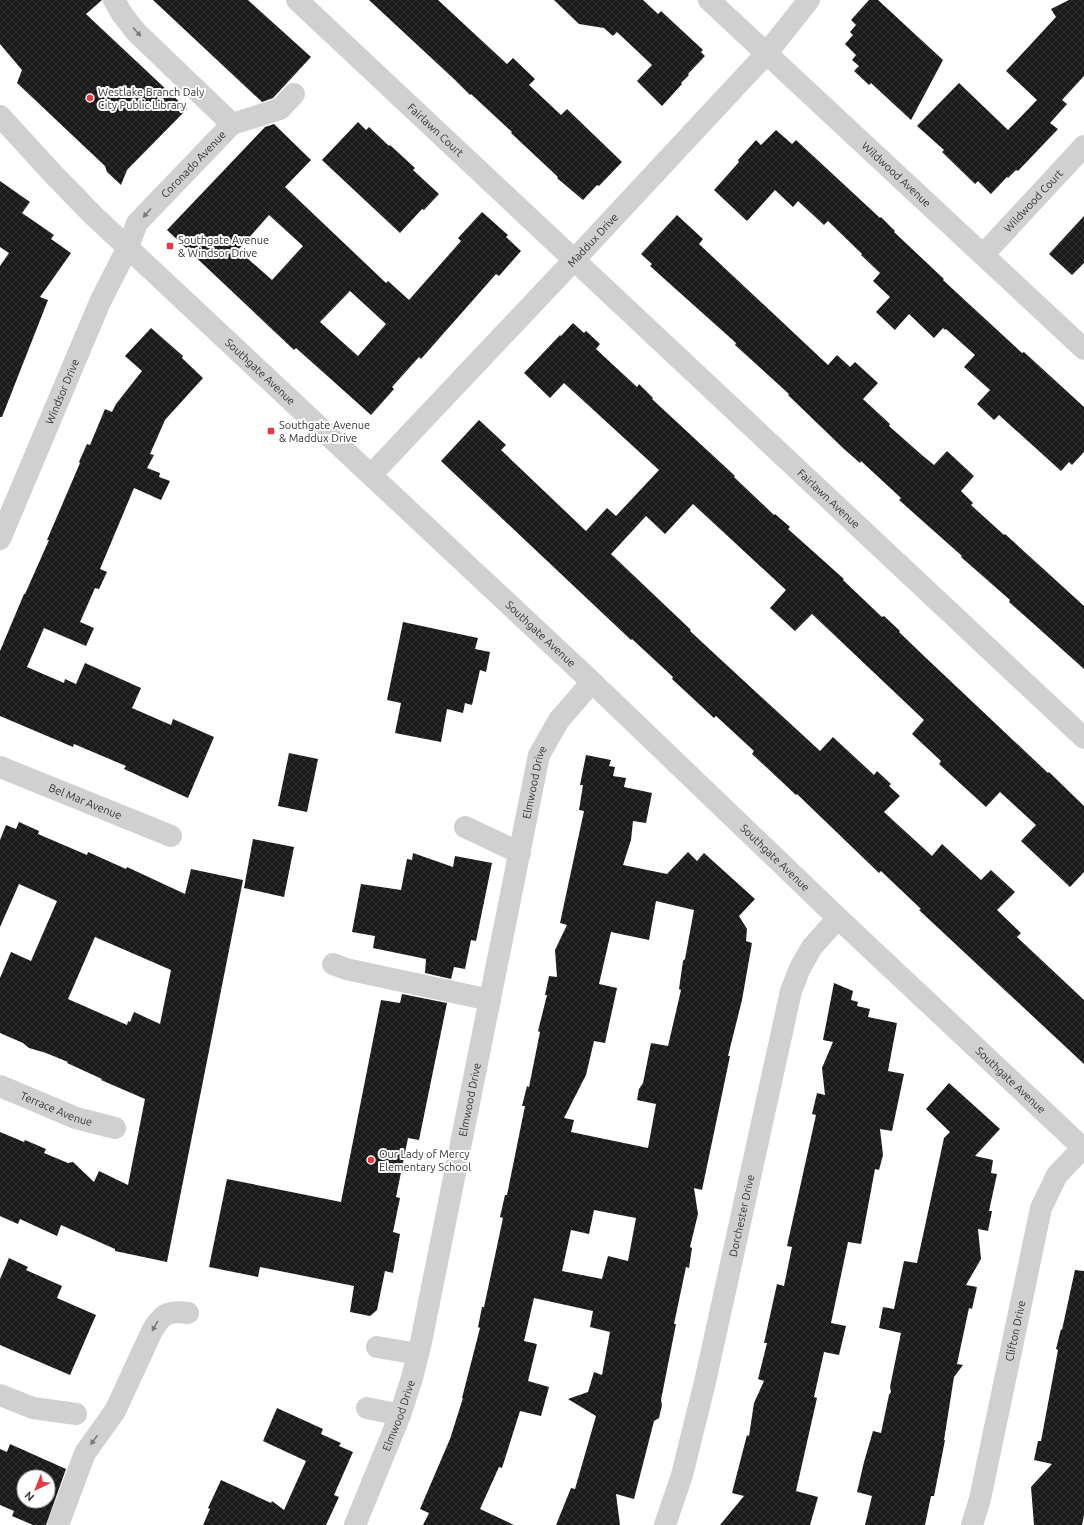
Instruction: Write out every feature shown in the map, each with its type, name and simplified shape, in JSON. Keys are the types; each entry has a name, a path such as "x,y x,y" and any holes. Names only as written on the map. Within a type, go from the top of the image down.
{"street":[{"name":"Fairlawn Court","path":"297,0 575,259"},
{"name":"Wildwood Avenue","path":"709,0 1084,349"},
{"name":"Maddux Drive","path":"371,475 766,54 809,0"},
{"name":"Coronado Avenue","path":"118,1 122,14 136,32 232,124 137,223 128,247"},
{"path":"232,124 280,109 294,94"},
{"name":"Southgate Avenue","path":"0,116 54,175 128,247 592,682 838,918 1084,1149"},
{"name":"Wildwood Court","path":"983,255 1084,146"},
{"name":"Windsor Drive","path":"0,539 100,302 128,247"},
{"name":"Fairlawn Avenue","path":"575,259 1084,738"},
{"name":"Elmwood Drive","path":"355,1525 400,1415 418,1354 539,755 559,720 592,682"},
{"name":"Bel Mar Avenue","path":"0,767 171,836"},
{"path":"465,827 520,853"},
{"name":"Dorchester Drive","path":"665,1525 682,1475 694,1430 791,991 800,968 812,947 838,918"},
{"path":"333,964 346,969 490,1000"},
{"name":"Terrace Avenue","path":"0,1086 76,1118 115,1128"},
{"name":"Clifton Drive","path":"972,1525 980,1499 1041,1208 1056,1175 1084,1149"},
{"path":"58,1525 85,1453 115,1411 158,1320 169,1313 188,1313"},
{"path":"377,1347 418,1354"},
{"path":"0,1395 33,1408 76,1414"},
{"path":"367,1408 400,1415"}],"building":[{"path":"0,0 102,0 86,14 187,109 127,170 121,185 107,172 105,166 17,83 22,70 0,44"},
{"path":"153,0 248,0 311,57 273,98 262,102"},
{"path":"369,0 438,0 507,64 513,58 535,79 529,85 561,115 567,109 622,162 583,200 557,178 558,177 511,133 512,132 471,94 470,95"},
{"path":"554,0 643,0 658,14 661,11 703,50 701,52 705,56 662,106 637,81 652,65 617,32 613,36 604,28 579,24"},
{"path":"869,0 878,0 943,60 911,120 871,83 869,85 854,71 859,66 852,60 856,55 845,44 853,35 850,32 856,25 851,20"},
{"path":"1069,0 1084,0 1084,76 1062,100 1067,104 1050,123 1058,129 1018,171 1016,170 1008,178 1007,177 991,194 978,181 975,184 942,152 944,150 917,126 959,83 1008,130 1037,100 1006,71 1056,17 1051,9"},
{"path":"358,122 366,130 369,127 389,146 390,145 415,168 413,170 439,194 424,210 422,209 400,233 322,160"},
{"path":"274,124 311,160 285,187 386,283 388,281 409,300 461,241 458,238 482,212 508,235 506,237 521,251 499,276 496,274 421,359 419,357 392,387 394,389 371,415 296,348 294,350 167,230 265,127","holes":["269,215 303,246 272,280 238,250","350,291 386,324 358,356 320,322"]},
{"path":"776,130 792,144 796,140 880,218 881,217 895,231 894,232 944,279 943,280 1022,353 1024,352 1084,407 1084,452 1072,465 1069,462 1061,471 999,415 994,420 977,404 990,390 964,367 975,355 946,329 945,330 943,328 934,338 909,314 895,330 876,312 890,297 873,281 880,273 828,221 824,225 798,201 793,207 775,190 747,221 714,190 756,140 761,145"},
{"path":"0,181 30,202 22,213 54,235 51,239 71,253 40,297 48,300 2,417 0,417 0,266 9,253 0,247"},
{"path":"677,215 703,239 699,244 828,365 837,355 850,367 855,362 878,383 863,399 890,424 889,426 923,456 934,465 947,451 974,476 961,491 973,503 971,505 1084,606 1084,669 899,500 901,498 861,461 860,463 844,449 788,395 789,394 735,345 736,343 650,266 652,264 641,254"},
{"path":"1084,216 1084,263 1072,275 1049,254"},
{"path":"573,323 584,333 586,331 600,344 596,349 637,387 639,384 653,398 652,399 735,476 734,477 774,515 775,514 790,527 788,529 844,579 843,580 882,617 884,616 925,657 1084,806 1084,872 1070,887 1021,841 1036,825 1000,792 986,807 939,764 941,761 912,734 924,720 812,614 795,631 770,608 786,590 693,504 665,534 646,516 611,554 691,630 690,631 820,751 833,737 874,775 877,771 891,784 889,786 900,796 884,812 932,856 942,844 981,880 991,870 1015,892 997,910 1021,933 1017,937 1084,1000 1084,1064 919,910 921,909 881,871 879,873 797,794 796,795 752,754 754,751 716,716 714,718 672,679 673,677 632,639 631,640 441,461 479,420 506,445 501,450 586,531 607,508 616,516 659,470 564,383 550,398 524,373"},
{"path":"151,328 183,356 182,358 203,378 165,420 150,454 154,455 147,468 160,473 159,477 170,481 161,500 134,488 100,569 107,572 99,589 95,588 80,622 94,628 86,646 44,628 27,667 64,683 65,679 76,684 85,663 141,688 132,708 171,725 173,719 214,737 188,798 124,769 126,766 74,744 73,747 0,716 0,651 49,540 47,540 87,444 90,445 105,409 112,412 116,404 142,371 125,356"},
{"path":"403,622 478,638 475,649 490,652 486,672 480,670 472,705 465,703 463,713 447,709 441,742 395,733 401,703 387,700"},
{"path":"289,753 318,759 307,812 278,806"},
{"path":"586,755 611,760 609,766 615,767 613,776 626,778 624,787 652,793 646,823 633,821 631,840 623,865 667,874 688,852 697,861 704,853 755,899 739,916 747,929 746,941 752,943 742,1000 728,1056 730,1056 702,1190 694,1188 698,1214 690,1247 692,1248 689,1268 686,1267 674,1324 676,1324 661,1400 662,1405 659,1418 654,1421 634,1499 616,1494 620,1525 556,1525 571,1488 575,1489 596,1416 568,1399 588,1392 594,1372 602,1375 610,1332 590,1327 593,1311 534,1298 524,1341 537,1344 528,1381 549,1387 541,1416 520,1411 502,1468 499,1467 480,1509 514,1525 423,1525 429,1513 420,1509 450,1439 463,1398 480,1328 478,1327 482,1307 484,1307 503,1218 500,1217 505,1195 507,1195 525,1106 522,1106 527,1086 529,1087 540,1032 538,1031 547,995 545,995 549,976 557,977 555,950 567,925 560,923 584,811 579,810 583,785 580,785","holes":["656,901 694,910 685,959 683,961 679,989 681,990 668,1046 651,1043 643,1083 639,1089 637,1100 656,1104 648,1148 571,1132 574,1120 564,1118 586,1075 594,1041 605,1043 617,988 599,984 611,932 649,940","594,1210 636,1218 628,1261 608,1256 602,1279 562,1271 571,1230 589,1234"]},
{"path":"19,822 39,831 38,834 87,855 88,852 126,869 127,867 185,894 191,869 243,880 167,1262 115,1251 115,1249 61,1225 57,1236 20,1219 18,1224 0,1216 0,1132 46,1149 44,1153 68,1163 73,1162 94,1182 99,1171 128,1185 145,1099 101,1080 102,1079 67,1063 68,1062 29,1048 23,1043 0,1033 0,978 11,952 31,961 57,901 19,884 0,927 0,840 6,825 16,829","holes":["95,937 171,970 160,1024 134,1012 130,1022 128,1021 127,1025 68,999"]},
{"path":"253,839 294,847 284,897 244,888"},
{"path":"413,853 453,867 455,856 492,863 476,941 471,940 465,969 454,967 451,979 425,973 426,959 373,948 375,936 352,932 361,884 401,890 407,859 412,860"},
{"path":"834,983 853,991 851,1000 858,1002 857,1006 870,1009 868,1017 897,1023 888,1071 904,1074 892,1131 880,1129 883,1155 879,1170 875,1169 861,1244 848,1242 831,1323 846,1326 839,1355 824,1352 814,1397 817,1398 796,1491 818,1497 810,1525 720,1525 744,1496 732,1493 747,1435 749,1436 754,1403 764,1381 758,1379 767,1343 764,1343 777,1284 784,1286 792,1247 787,1246 816,1115 812,1114 817,1093 825,1095 822,1068 833,1042 823,1040"},
{"path":"402,994 447,1003 419,1140 408,1138 396,1197 400,1198 393,1232 400,1234 393,1273 385,1271 377,1310 370,1316 350,1312 354,1286 260,1267 258,1277 209,1267 227,1179 341,1202 381,1000 400,1003"},
{"path":"949,1083 1000,1129 975,1156 993,1160 991,1173 997,1174 989,1211 992,1211 988,1231 978,1229 981,1259 966,1285 977,1287 972,1309 969,1308 957,1364 963,1365 954,1377 945,1440 934,1496 931,1496 925,1525 865,1525 872,1496 857,1492 873,1431 881,1433 889,1395 891,1392 890,1387 901,1333 879,1328 883,1307 894,1309 904,1261 917,1263 944,1138 950,1132 926,1109"},
{"path":"9,1258 28,1267 26,1270 62,1286 57,1298 96,1315 70,1375 0,1345 0,1279"},
{"path":"1075,1270 1084,1271 1084,1515 1082,1525 1034,1525 1031,1487 1052,1464 1034,1460 1038,1441 1041,1441 1058,1350 1056,1349 1061,1329 1062,1330"},
{"path":"277,1408 323,1429 321,1434 341,1443 339,1446 353,1452 334,1495 339,1497 326,1525 203,1525 210,1509 208,1508 221,1480 271,1503 272,1501 284,1510 306,1461 263,1441"},
{"path":"10,1444 66,1469 56,1497 56,1469 16,1469 16,1509 52,1509 46,1525 33,1525 12,1516 14,1511 0,1505 0,1449 7,1452"}],"place":[{"name":"Westlake Branch Daly City Public Library","path":"90,98"},
{"name":"Southgate Avenue & Windsor Drive","path":"170,246"},
{"name":"Southgate Avenue & Maddux Drive","path":"271,431"},
{"name":"Our Lady of Mercy Elementary School","path":"371,1160"}]}
